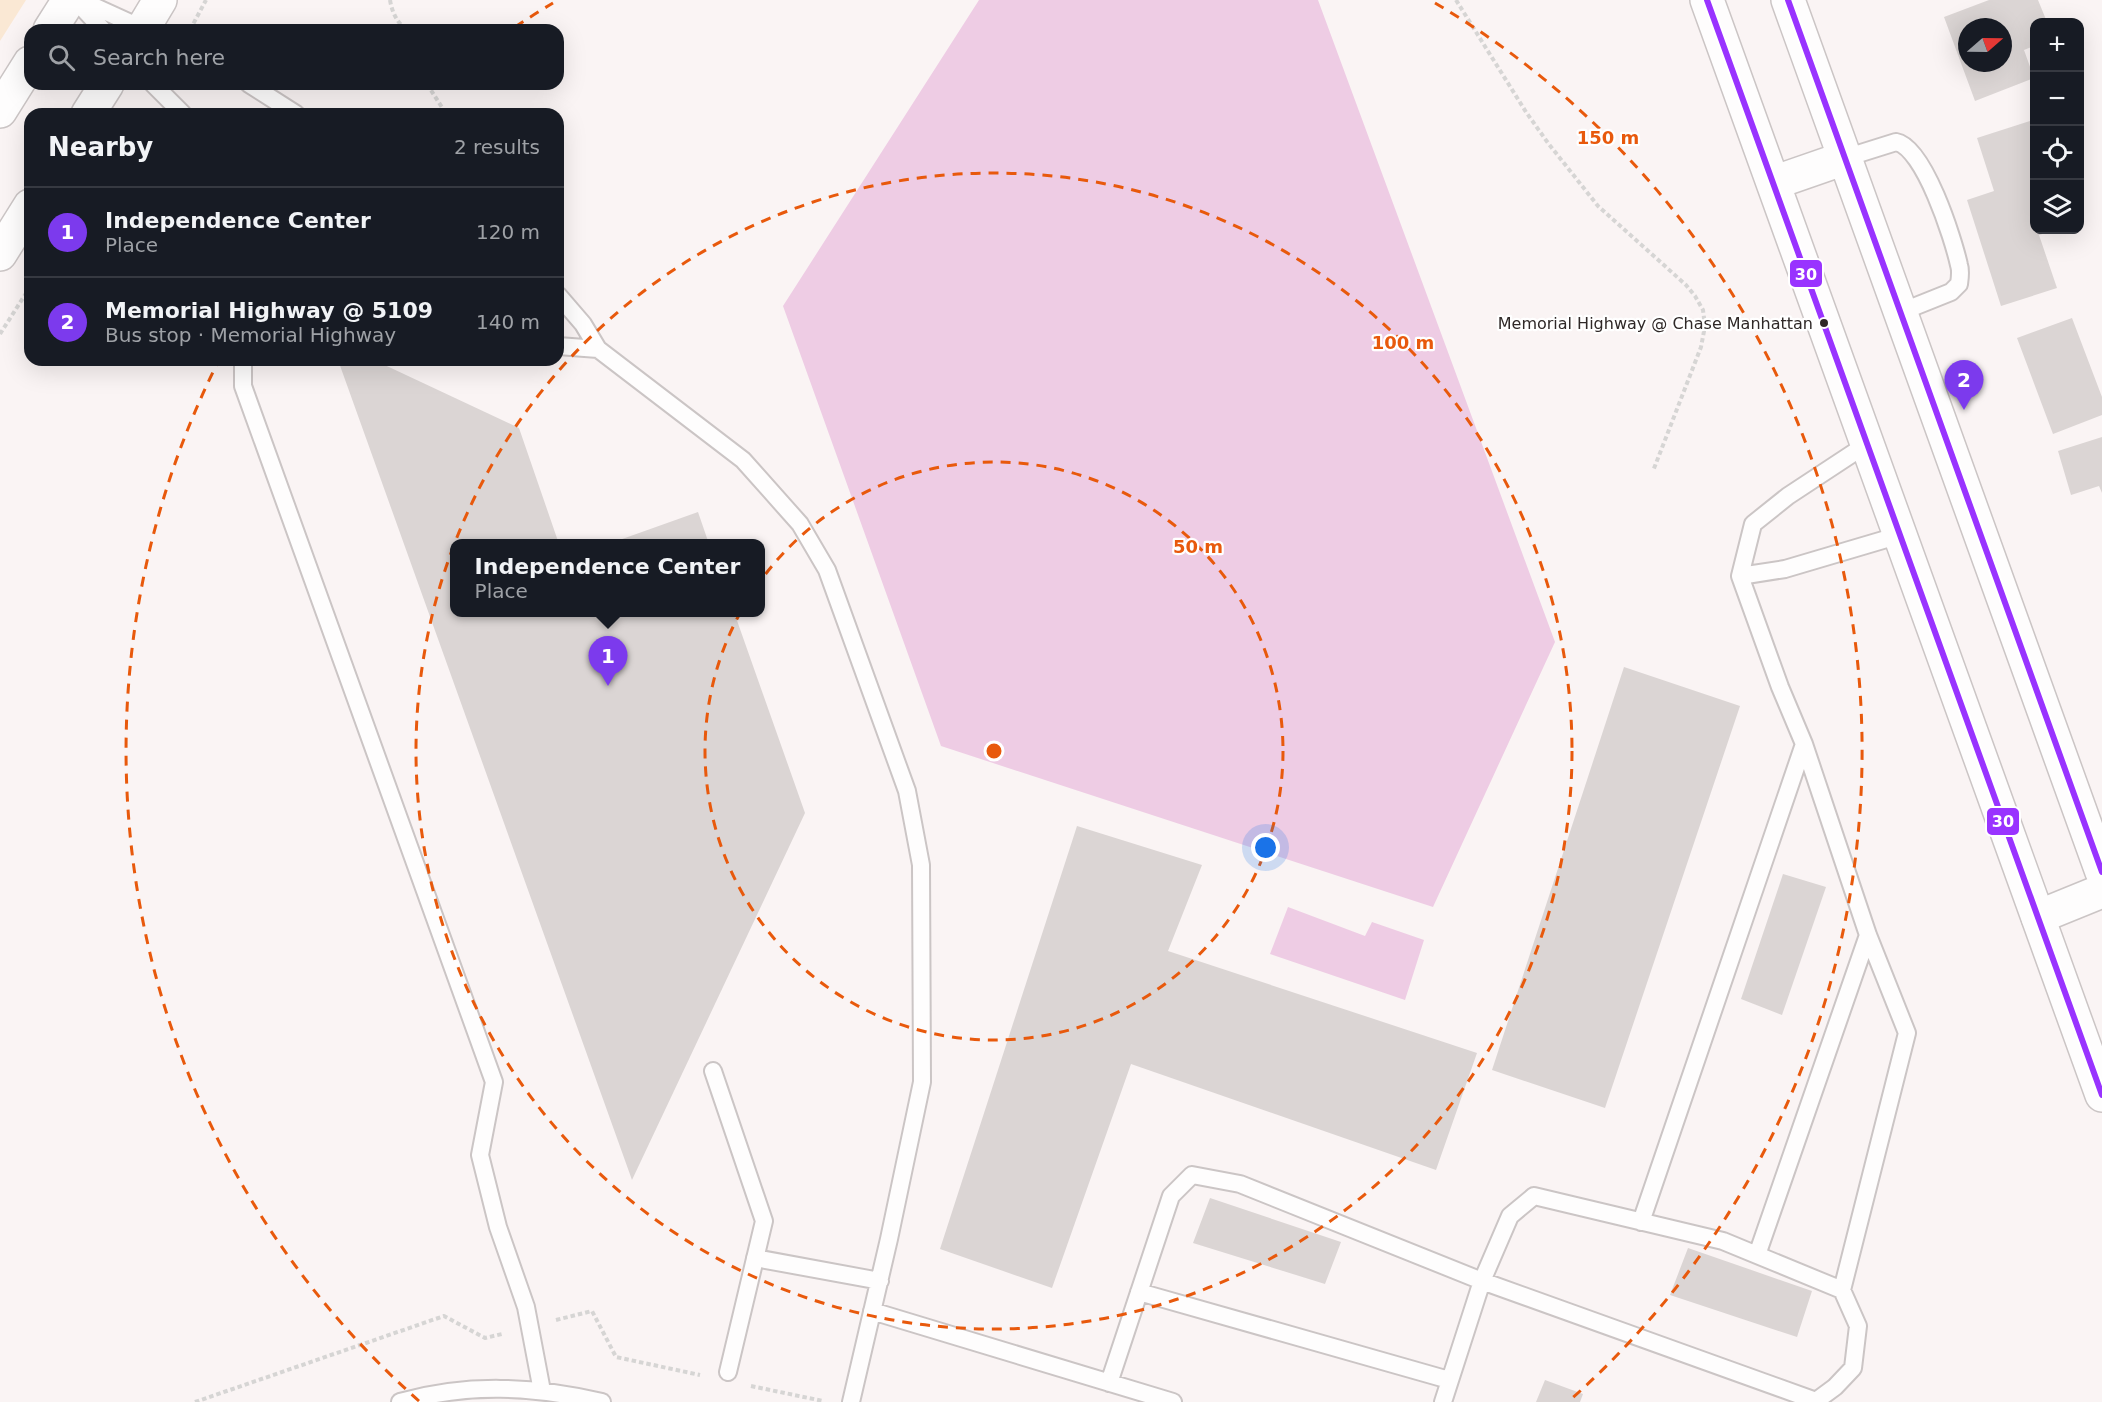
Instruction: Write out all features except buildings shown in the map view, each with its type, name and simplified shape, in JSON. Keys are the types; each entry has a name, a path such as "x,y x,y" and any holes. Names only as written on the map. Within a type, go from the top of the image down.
{"main road":[{"path":"54,24 69,0"},
{"path":"146,24 160,0"},
{"path":"1707,0 2102,1095"},
{"path":"1788,0 2102,872"},
{"path":"0,111 24,73"},
{"path":"92,108 103,90"},
{"path":"1773,183 1845,158"},
{"path":"0,254 24,216"},
{"path":"2038,917 2102,891"}],"lane":[{"path":"75,0 97,24"},
{"path":"80,0 130,24"},
{"path":"159,90 177,108"},
{"path":"258,90 287,108"},
{"path":"1845,158 1896,142 1902,143 1908,147 1925,173 1946,218 1960,267 1959,284 1952,292 1901,312"},
{"path":"564,302 583,324 598,349 743,460 800,524 827,570 907,791 921,865 922,1082 880,1281 851,1402"},
{"path":"564,346 598,349"},
{"path":"243,366 243,386 494,1082 480,1155 498,1227 526,1307 542,1391"},
{"path":"1109,1383 1171,1196 1192,1175 1240,1184 1482,1281 1816,1401 1835,1387 1852,1368 1858,1326 1842,1290 1907,1033 1868,935 1804,744 1780,687 1740,576 1754,524 1788,496 1867,444"},
{"path":"1740,576 1785,569 1900,535"},
{"path":"1641,1222 1804,744"},
{"path":"1757,1255 1868,935"},
{"path":"713,1071 764,1221 728,1372"},
{"path":"1443,1402 1482,1281 1510,1216 1534,1196 1723,1241 1842,1290"},
{"path":"755,1258 880,1281"},
{"path":"1139,1292 1449,1380"},
{"path":"872,1311 1173,1402"},
{"path":"400,1402 441,1392 467,1389 542,1391 602,1402"}],"path":[{"path":"193,24 206,0"},
{"path":"390,0 400,24"},
{"path":"1456,0 1526,112 1580,184 1612,221 1686,285 1703,310 1705,326 1701,347 1653,471"},
{"path":"432,90 442,108"},
{"path":"0,334 24,296"}],"shaded area":[{"path":"0,0 26,0 0,41"},
{"path":"979,0 1318,0 1555,642 1433,907 941,746 783,306"},
{"path":"1288,907 1365,936 1372,922 1424,940 1405,1000 1270,954"}],"transit line":[{"name":"30","path":"1707,0 2102,1095"},
{"name":"30","path":"1788,0 2102,872"}],"place":[{"name":"Memorial Highway @ Chase Manhattan","path":"1824,323"},
{"name":"Memorial Highway @ 5109","path":"1964,410"},
{"name":"Independence Center","path":"608,686"}]}
